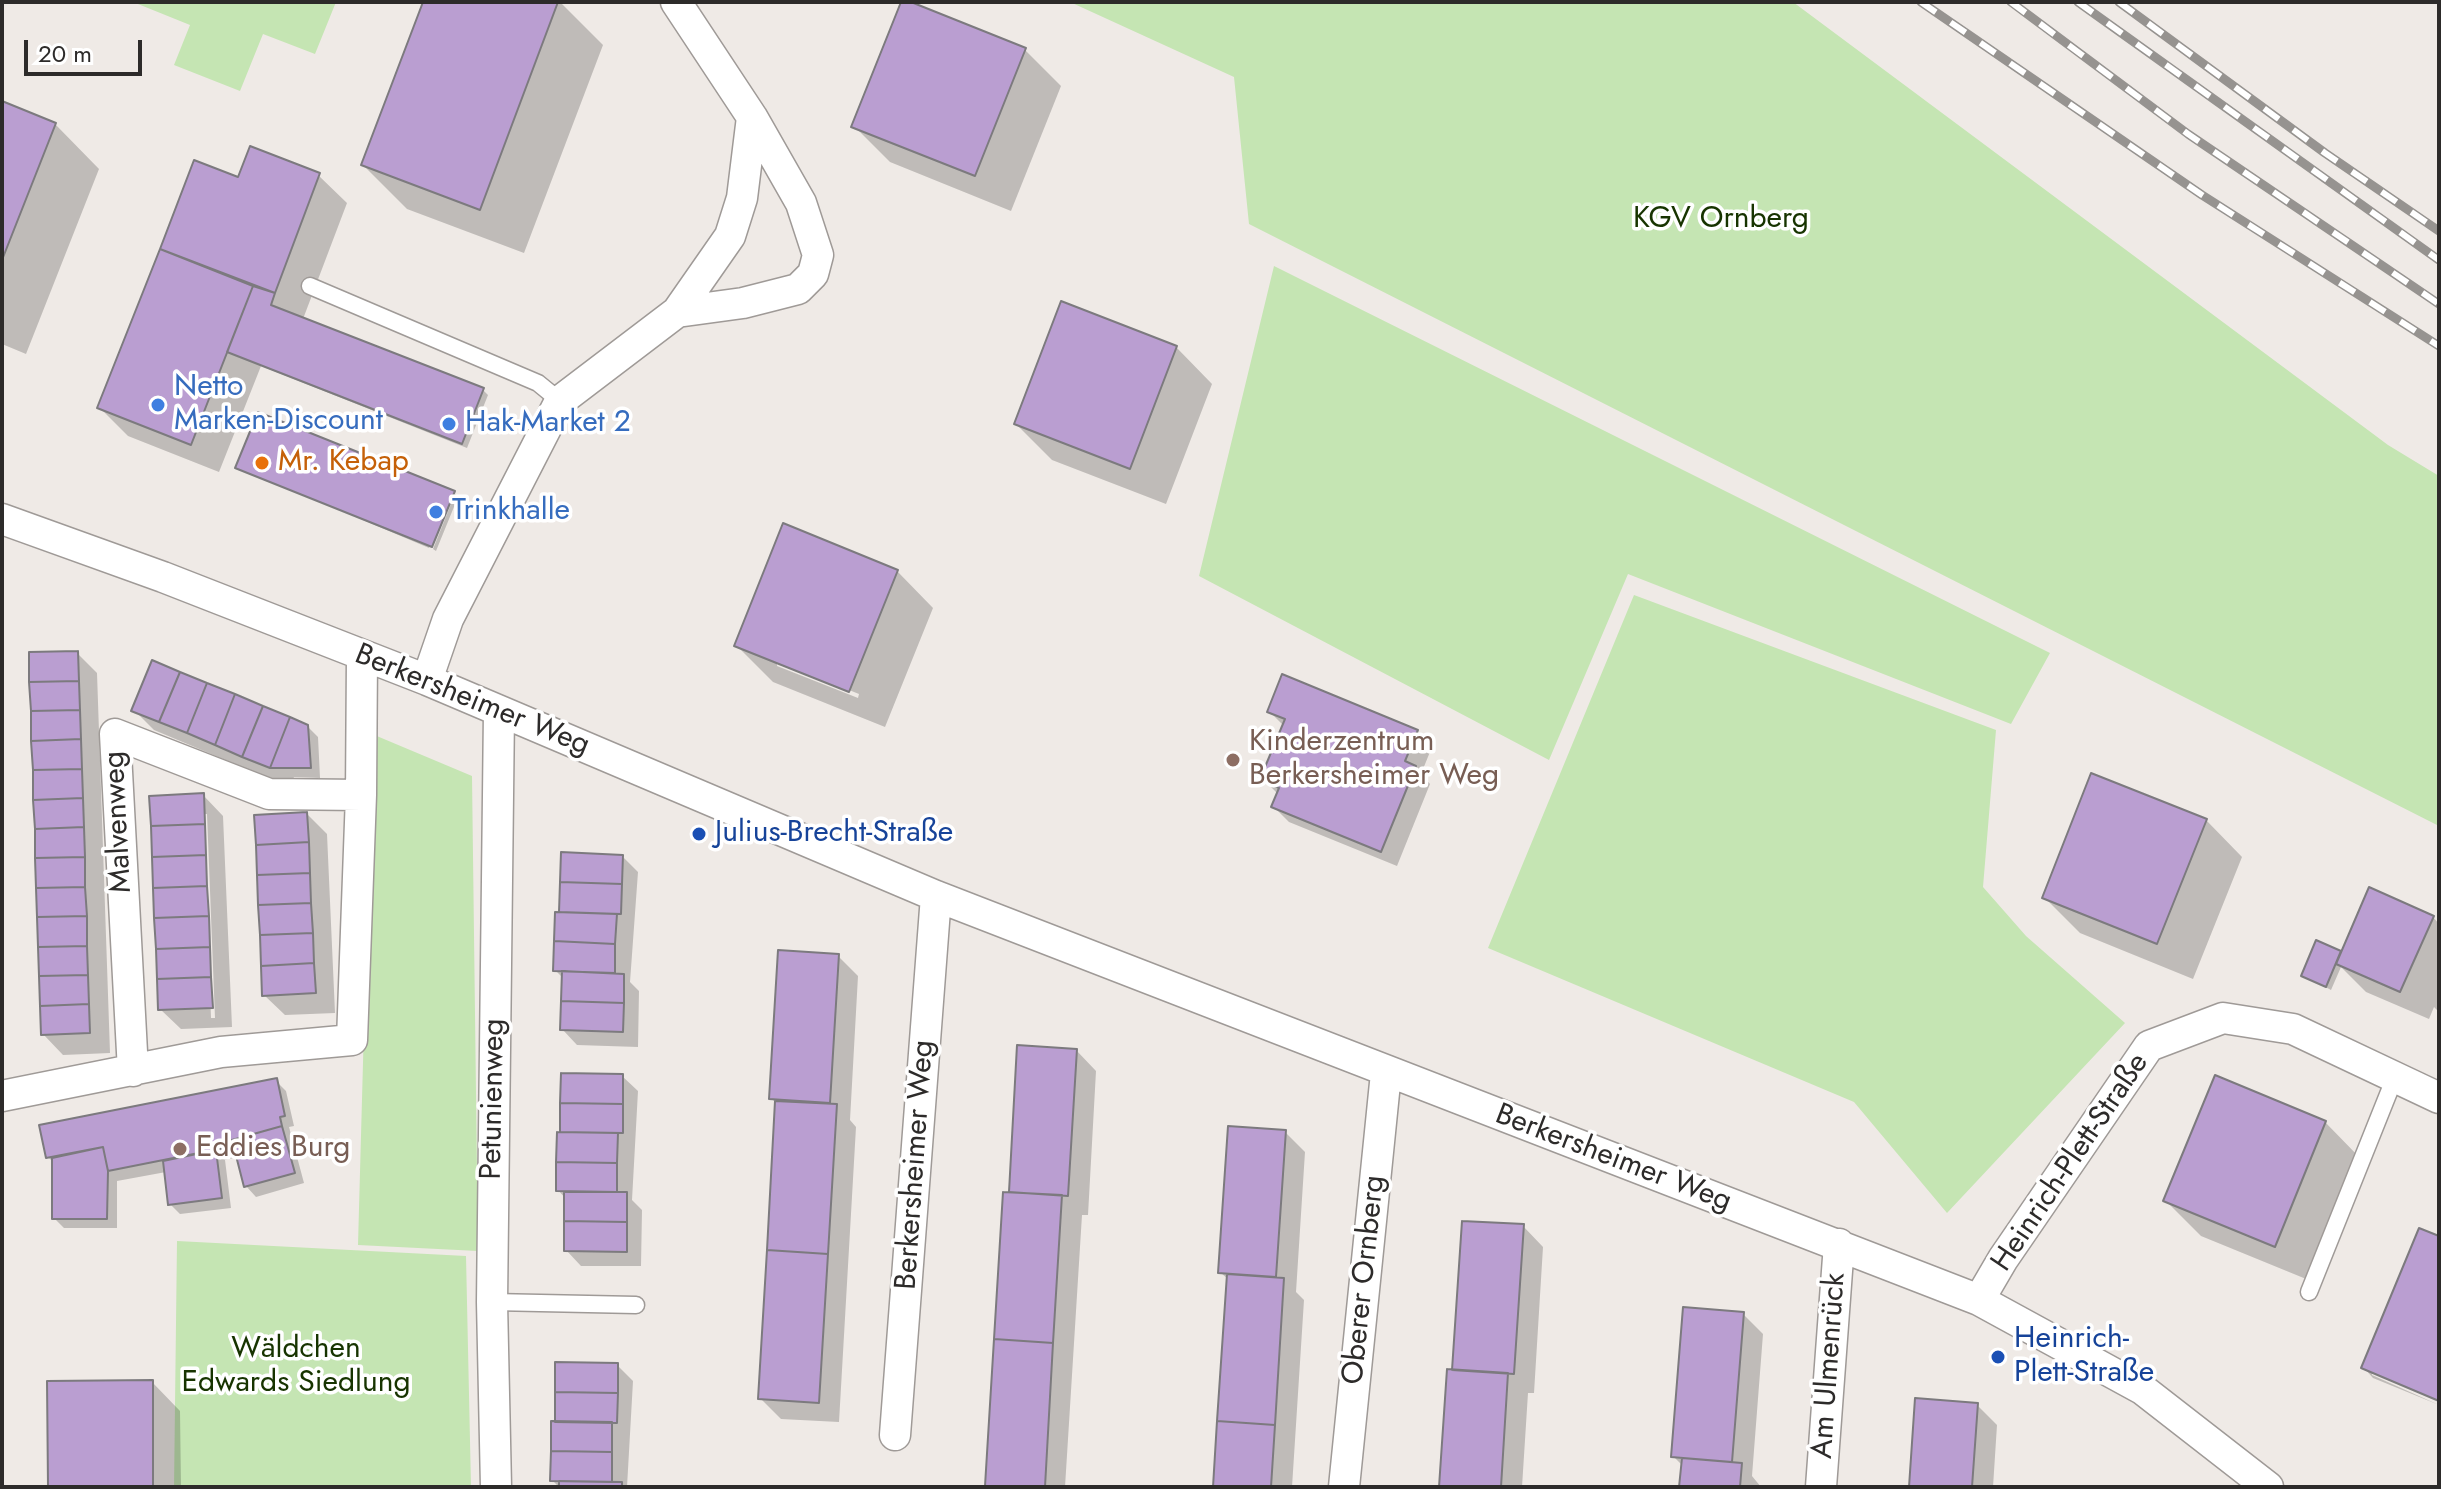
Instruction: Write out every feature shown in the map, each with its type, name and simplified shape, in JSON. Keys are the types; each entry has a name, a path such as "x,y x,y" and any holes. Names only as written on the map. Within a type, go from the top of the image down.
{"street":[{"path":"676,2 752,117 801,203 818,255 813,274 798,289 743,303 677,312"},
{"path":"427,680 448,619 560,401 677,312 730,236 742,198 752,117"},
{"name":"Berkersheimer Weg","path":"2,519 163,577 427,680 936,896 1386,1073 1979,1300 2142,1389 2264,1483"},
{"path":"2,1096 221,1052 352,1040 361,795 362,656"},
{"name":"Petunienweg","path":"496,1487 492,1302 499,711"},
{"name":"Malvenweg","path":"133,1071 115,734 269,794 361,795"},
{"name":"Berkersheimer Weg","path":"895,1435 936,896"},
{"name":"Heinrich-Plett-Straße","path":"1979,1300 2003,1259 2149,1046 2223,1018 2293,1029 2439,1098"},
{"name":"Oberer Ornberg","path":"1344,1487 1386,1073"},
{"name":"Am Ulmenrück","path":"1821,1487 1839,1244"}],"lane":[{"path":"310,286 538,383 560,401"},
{"path":"2309,1292 2395,1077"},
{"path":"492,1302 636,1305"}],"green space":[{"path":"133,2 336,2 315,54 263,34 240,91 174,65 190,25"},
{"name":"KGV Ornberg","path":"1070,2 1793,2 2388,445 2439,476 2439,826 1249,224 1234,77"},
{"path":"1274,266 2050,653 2011,724 1628,574 1549,760 1199,576"},
{"path":"1634,595 1996,730 1983,887 2026,936 2125,1023 1947,1213 1854,1102 1488,948"},
{"path":"372,734 472,776 478,1251 358,1245"},
{"name":"Wäldchen Edwards Siedlung","path":"177,1241 466,1256 471,1487 174,1487"}],"building":[{"path":"423,2 558,2 480,210 361,165"},
{"path":"901,2 911,2 1026,48 975,176 851,127"},
{"path":"2,101 56,123 2,260"},
{"path":"250,146 320,173 275,293 160,249 194,160 238,177"},
{"path":"160,249 253,286 191,445 97,408"},
{"path":"253,286 275,293 271,305 484,388 462,444 227,352"},
{"path":"1061,301 1177,346 1130,469 1014,424"},
{"path":"258,412 455,491 432,547 235,468"},
{"path":"783,523 898,570 849,692 734,646"},
{"path":"78,651 79,681 29,682 29,652"},
{"path":"152,660 180,672 159,722 131,711"},
{"path":"180,672 207,683 187,733 159,722"},
{"path":"1282,674 1418,730 1405,761 1416,766 1381,852 1271,807 1279,788 1260,779 1285,719 1267,712"},
{"path":"79,681 80,710 31,711 29,682"},
{"path":"207,683 235,694 215,745 187,733"},
{"path":"235,694 263,706 242,757 215,745"},
{"path":"263,706 290,717 270,768 242,757"},
{"path":"80,710 81,739 31,741 31,711"},
{"path":"290,717 308,725 311,768 270,768"},
{"path":"81,739 82,769 33,770 31,741"},
{"path":"82,769 83,798 33,800 33,770"},
{"path":"2091,773 2207,819 2157,944 2042,898"},
{"path":"204,793 205,824 151,826 149,796"},
{"path":"83,798 84,827 35,829 33,800"},
{"path":"307,812 309,842 256,845 254,815"},
{"path":"205,824 206,855 152,857 151,826"},
{"path":"84,827 85,857 35,858 35,829"},
{"path":"309,842 310,873 257,875 256,845"},
{"path":"561,852 623,855 622,884 560,882"},
{"path":"206,855 207,886 153,888 152,857"},
{"path":"85,857 85,887 36,888 35,858"},
{"path":"310,873 311,903 258,905 257,875"},
{"path":"560,882 622,884 621,914 559,912"},
{"path":"207,886 209,916 154,918 153,888"},
{"path":"85,887 87,916 37,917 36,888"},
{"path":"2369,887 2434,916 2400,992 2336,964"},
{"path":"311,903 313,933 260,935 258,905"},
{"path":"555,912 617,914 615,944 554,941"},
{"path":"87,916 87,946 38,947 37,917"},
{"path":"209,916 210,947 156,949 154,918"},
{"path":"313,933 314,963 261,966 260,935"},
{"path":"2316,940 2341,951 2326,987 2301,976"},
{"path":"554,941 615,944 615,973 553,971"},
{"path":"87,946 88,975 39,976 38,947"},
{"path":"210,947 211,977 157,979 156,949"},
{"path":"778,950 839,954 830,1103 769,1099"},
{"path":"314,963 316,993 262,996 261,966"},
{"path":"562,971 624,974 624,1003 561,1001"},
{"path":"88,975 89,1004 40,1006 39,976"},
{"path":"211,977 213,1008 158,1010 157,979"},
{"path":"561,1001 624,1003 623,1032 560,1030"},
{"path":"89,1004 90,1033 41,1035 40,1006"},
{"path":"1017,1045 1077,1049 1068,1196 1009,1192"},
{"path":"561,1073 623,1074 623,1104 560,1103"},
{"path":"2215,1075 2326,1121 2275,1247 2163,1201"},
{"path":"277,1078 285,1116 280,1117 282,1126 232,1140 234,1146 108,1171 103,1147 46,1158 39,1125"},
{"path":"775,1101 837,1104 828,1254 767,1250"},
{"path":"560,1103 623,1104 623,1133 560,1132"},
{"path":"282,1126 295,1173 244,1187 232,1140"},
{"path":"1228,1126 1286,1130 1276,1277 1218,1273"},
{"path":"557,1132 618,1133 617,1163 556,1162"},
{"path":"103,1147 108,1171 107,1219 52,1219 52,1158"},
{"path":"216,1150 222,1198 168,1205 163,1161"},
{"path":"556,1162 617,1163 617,1192 556,1191"},
{"path":"564,1192 627,1192 627,1222 564,1221"},
{"path":"1003,1192 1062,1195 1053,1343 994,1339"},
{"path":"564,1221 627,1222 627,1252 564,1251"},
{"path":"1462,1221 1524,1224 1514,1374 1452,1370"},
{"path":"2419,1228 2439,1236 2439,1401 2361,1368"},
{"path":"767,1250 828,1254 819,1403 758,1399"},
{"path":"1227,1274 1284,1278 1275,1425 1217,1421"},
{"path":"1683,1307 1744,1312 1732,1462 1671,1457"},
{"path":"994,1339 1053,1343 1045,1487 985,1486"},
{"path":"555,1362 618,1363 618,1393 555,1392"},
{"path":"1447,1369 1508,1373 1501,1487 1439,1487"},
{"path":"153,1380 153,1487 48,1487 47,1381"},
{"path":"555,1392 618,1393 617,1423 555,1422"},
{"path":"1915,1398 1978,1403 1972,1487 1909,1487"},
{"path":"551,1421 612,1422 612,1452 551,1451"},
{"path":"1217,1421 1275,1425 1271,1487 1213,1487"},
{"path":"551,1451 612,1452 612,1482 550,1481"},
{"path":"1682,1458 1742,1463 1740,1487 1679,1487"},
{"path":"559,1481 622,1482 622,1487 559,1487"}],"railway":[{"path":"1921,2 2202,195 2439,346"},
{"path":"2011,2 2188,134 2439,304"},
{"path":"2078,2 2439,260"},
{"path":"2119,2 2325,153 2439,231"}],"place":[{"name":"Netto Marken-Discount","path":"158,405"},
{"name":"Hak-Market 2","path":"449,424"},
{"name":"Mr. Kebap","path":"262,463"},
{"name":"Trinkhalle","path":"436,512"},
{"name":"Kinderzentrum Berkersheimer Weg","path":"1233,760"},
{"name":"Julius-Brecht-Straße","path":"699,834"},
{"name":"Eddies Burg","path":"180,1149"},
{"name":"Heinrich- Plett-Straße","path":"1998,1357"}]}
